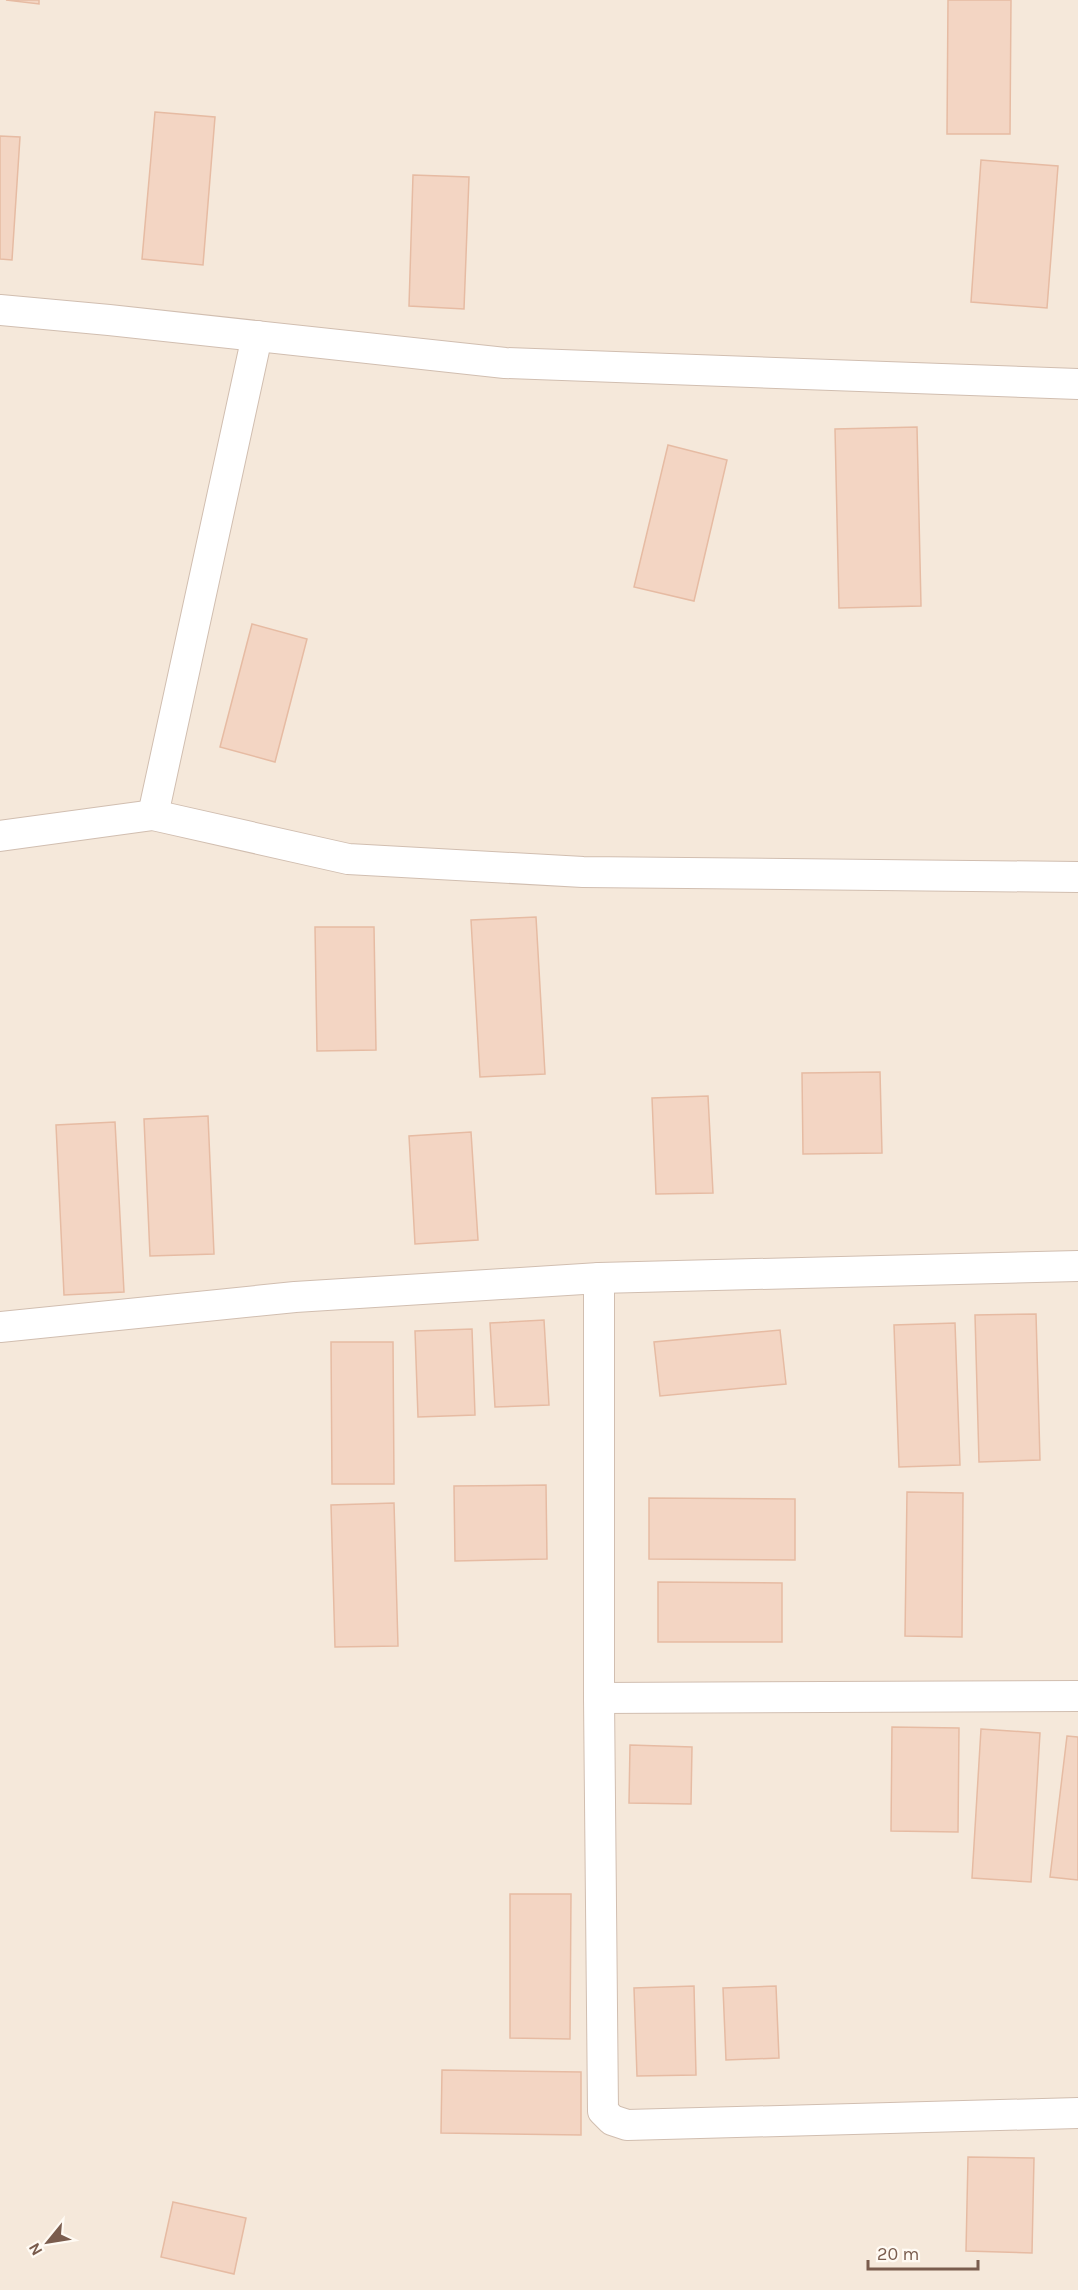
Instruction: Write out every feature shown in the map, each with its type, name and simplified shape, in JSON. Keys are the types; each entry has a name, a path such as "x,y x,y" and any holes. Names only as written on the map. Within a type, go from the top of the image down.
{"street":[{"path":"0,310 505,363 1078,384"},
{"path":"153,815 257,336"},
{"path":"0,836 153,815 348,859 583,872 1078,877"},
{"path":"0,1327 295,1297 599,1278 1078,1266"},
{"path":"599,1278 599,1698 603,2111 612,2120 627,2125 1078,2113"},
{"path":"599,1698 1078,1696"}],"shaded area":[{"path":"0,0 1078,0 1078,2290 0,2290"}],"building":[{"path":"6,0 39,0 39,4"},
{"path":"948,0 1011,0 1010,134 947,134"},
{"path":"155,112 215,117 203,265 142,259"},
{"path":"0,136 20,137 12,260 0,259"},
{"path":"981,160 1058,166 1047,308 971,302"},
{"path":"413,175 469,177 464,309 409,306"},
{"path":"917,427 921,606 839,608 835,429"},
{"path":"668,445 727,460 694,601 634,587"},
{"path":"252,624 307,639 275,762 220,747"},
{"path":"536,917 545,1074 480,1077 471,920"},
{"path":"315,927 374,927 376,1050 317,1051"},
{"path":"880,1072 882,1153 803,1154 802,1073"},
{"path":"708,1096 713,1193 656,1194 652,1098"},
{"path":"208,1116 214,1254 150,1256 144,1119"},
{"path":"115,1122 124,1292 64,1295 56,1125"},
{"path":"471,1132 478,1240 415,1244 409,1136"},
{"path":"1036,1314 1040,1460 979,1462 975,1315"},
{"path":"544,1320 549,1405 495,1407 490,1323"},
{"path":"955,1323 960,1465 899,1467 894,1325"},
{"path":"472,1329 475,1415 418,1417 415,1331"},
{"path":"780,1330 786,1384 660,1396 654,1342"},
{"path":"331,1342 393,1342 394,1484 332,1484"},
{"path":"546,1485 547,1559 455,1561 454,1486"},
{"path":"907,1492 963,1493 962,1637 905,1636"},
{"path":"649,1498 795,1499 795,1560 649,1559"},
{"path":"394,1503 398,1646 335,1647 331,1505"},
{"path":"658,1582 782,1583 782,1642 658,1642"},
{"path":"892,1727 959,1728 958,1832 891,1831"},
{"path":"981,1729 1040,1733 1031,1882 972,1878"},
{"path":"1067,1736 1078,1737 1078,1880 1050,1877"},
{"path":"630,1745 692,1747 691,1804 629,1803"},
{"path":"510,1894 571,1894 570,2039 510,2038"},
{"path":"694,1986 696,2075 637,2076 634,1988"},
{"path":"776,1986 779,2058 726,2060 723,1988"},
{"path":"442,2070 581,2072 581,2135 441,2133"},
{"path":"968,2157 1034,2158 1032,2253 966,2251"},
{"path":"173,2202 246,2218 234,2274 161,2257"}]}
